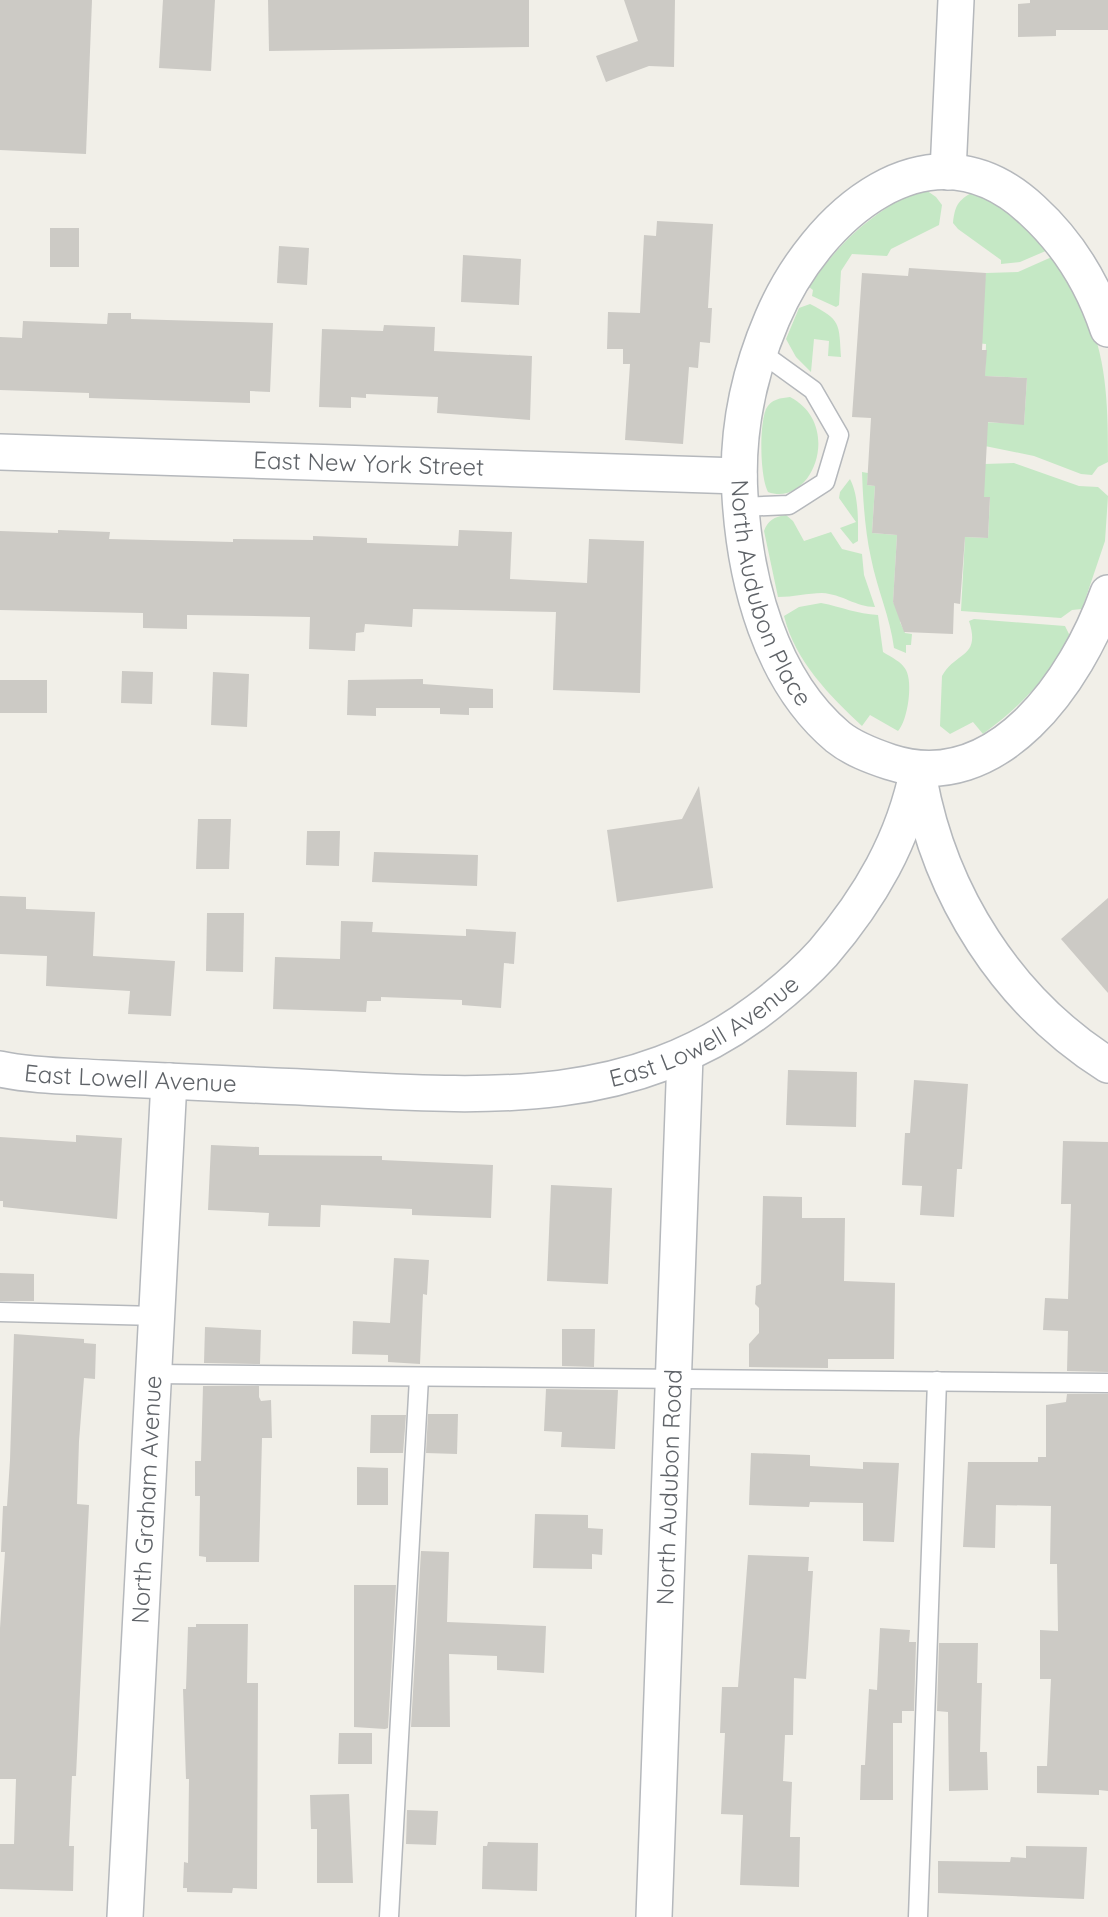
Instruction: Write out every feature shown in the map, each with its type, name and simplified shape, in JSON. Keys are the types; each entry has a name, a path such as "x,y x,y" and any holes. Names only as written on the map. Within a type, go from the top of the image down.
{"street":[{"path":"948,172 956,0"},
{"name":"North Audubon Place","path":"1108,329 1089,284 1066,247 1038,215 1004,187 977,176 933,171 897,180 852,209 802,263 785,291 759,351 743,417 740,492 748,564 759,606 780,659 802,695 821,720 853,747 871,756 918,769 946,768 965,762 991,750 1028,724 1067,680 1095,628 1108,593"},
{"name":"East New York Street","path":"0,452 740,492"},
{"path":"918,769 937,848 950,881 977,932 1030,1002 1072,1041 1108,1065"},
{"name":"East Lowell Avenue","path":"0,1069 38,1074 169,1081 530,1094 595,1084 659,1067 736,1028 813,965 867,897 897,843 908,813 918,769"},
{"name":"North Audubon Road","path":"653,1917 685,1056"},
{"name":"North Graham Avenue","path":"125,1917 169,1081"}],"lane":[{"path":"740,492 789,505 825,481 839,435 813,390 759,351"},
{"path":"0,1312 156,1316"},
{"path":"153,1374 1108,1383"},
{"path":"389,1917 419,1378"},
{"path":"918,1917 937,1381"}],"green space":[{"path":"923,188 942,205 939,225 891,249 887,256 852,254 841,271 839,305 836,307 812,296 813,290 809,287 832,256 858,229 888,207"},
{"path":"977,190 1010,211 1048,250 1020,262 1001,264 1001,260 958,229 953,223 955,211 962,199"},
{"path":"1054,256 1088,318 1100,352 1107,407 1108,462 1098,467 1092,475 1081,474 1034,456 980,445 982,422 1024,424 1027,378 985,376 986,344 975,343 986,273 1018,272"},
{"path":"810,304 828,314 836,324 841,357 828,356 829,341 814,339 811,372 796,357 786,339 799,308"},
{"path":"790,397 806,410 816,426 816,461 809,476 798,488 784,494 768,492 762,464 764,417 766,409 773,401"},
{"path":"1014,463 1079,486 1098,487 1108,496 1105,541 1082,609 1072,610 1061,618 961,611 965,537 988,538 990,498 977,496 985,464"},
{"path":"862,472 868,473 867,485 875,486 872,533 897,535 893,603 902,604 900,622 905,633 912,634 911,645 906,645 906,653 894,648 874,569 866,526"},
{"path":"850,479 858,517 858,541 853,544 840,528 856,522 839,498 840,492"},
{"path":"786,515 793,521 804,541 831,532 842,549 862,554 864,575 875,607 822,593 778,597 764,531 772,520"},
{"path":"821,603 878,615 883,652 902,665 908,676 907,710 898,731 870,715 862,726 826,690 805,663 784,616 799,607"},
{"path":"974,619 1065,626 1070,636 1043,678 997,723 983,734 973,722 950,734 940,726 942,676 969,648 972,633 969,621"}],"building":[{"path":"0,0 92,0 86,154 0,150"},
{"path":"163,0 215,0 211,71 159,68"},
{"path":"268,0 529,0 529,47 269,51"},
{"path":"624,0 675,0 674,67 649,66 606,82 596,56 638,41"},
{"path":"1030,0 1108,0 1108,30 1056,30 1056,36 1018,37 1018,4 1030,3"},
{"path":"657,221 713,224 708,308 712,308 710,343 700,342 698,368 689,367 683,444 625,440 630,364 623,364 623,349 607,349 608,312 640,313 644,235 656,236"},
{"path":"50,228 79,228 79,267 50,267"},
{"path":"279,246 309,248 307,285 277,283"},
{"path":"463,255 521,259 519,305 461,302"},
{"path":"909,268 986,273 982,350 987,350 985,376 1027,378 1024,425 988,422 984,497 990,497 988,538 965,537 960,604 954,603 953,634 904,632 893,602 897,535 872,533 875,486 867,485 871,418 852,417 862,273 908,276"},
{"path":"108,313 131,313 131,319 273,323 270,392 250,391 250,403 89,398 89,393 0,390 0,337 22,338 23,321 107,324"},
{"path":"384,325 435,327 434,351 532,356 530,420 437,413 438,397 366,394 366,398 351,397 351,408 319,407 322,329 383,331"},
{"path":"58,530 110,532 109,539 233,542 233,539 313,540 313,536 367,538 367,543 458,546 459,530 512,532 510,579 587,583 589,539 644,541 640,693 553,690 556,612 413,609 412,627 365,624 364,632 356,633 355,651 309,649 310,617 187,615 187,629 143,628 143,613 0,610 0,531 58,533"},
{"path":"122,671 153,672 152,704 121,703"},
{"path":"213,672 249,674 247,727 211,725"},
{"path":"423,679 423,684 493,689 493,708 469,708 469,715 440,714 440,708 376,708 376,716 347,715 348,680"},
{"path":"0,680 47,680 47,713 0,713"},
{"path":"699,786 713,888 617,902 607,830 682,819"},
{"path":"198,819 231,819 229,869 196,869"},
{"path":"307,831 340,831 339,866 306,865"},
{"path":"374,852 478,855 477,886 372,882"},
{"path":"0,896 26,897 26,909 95,912 93,956 175,961 171,1016 128,1014 130,991 46,986 47,956 0,954"},
{"path":"1108,898 1108,993 1061,939"},
{"path":"207,913 244,913 243,972 206,971"},
{"path":"341,921 373,922 372,932 466,936 466,929 516,932 514,964 504,963 501,1008 462,1005 462,1000 381,997 381,1001 367,1001 366,1012 273,1009 275,957 340,959"},
{"path":"788,1070 857,1072 856,1127 786,1125"},
{"path":"914,1080 968,1084 962,1169 957,1169 954,1217 920,1215 922,1186 902,1185 905,1133 910,1133"},
{"path":"76,1135 122,1138 117,1219 3,1207 3,1201 0,1201 0,1137 76,1142"},
{"path":"1063,1141 1108,1142 1108,1372 1067,1371 1068,1331 1043,1330 1045,1298 1068,1299 1071,1204 1061,1204"},
{"path":"211,1145 259,1147 259,1155 382,1156 382,1160 493,1165 491,1218 412,1215 412,1209 321,1205 320,1227 268,1226 269,1213 208,1210"},
{"path":"551,1185 612,1188 608,1284 547,1281"},
{"path":"763,1196 802,1197 802,1218 845,1218 844,1281 895,1283 894,1359 828,1359 828,1368 749,1367 749,1344 759,1333 759,1308 755,1304 756,1286 761,1284"},
{"path":"394,1258 429,1260 427,1295 423,1294 420,1364 388,1362 388,1355 352,1354 353,1321 390,1323"},
{"path":"0,1273 34,1274 34,1301 0,1301"},
{"path":"205,1327 261,1330 260,1364 204,1363"},
{"path":"562,1329 595,1329 594,1367 562,1366"},
{"path":"14,1334 84,1339 84,1343 96,1344 95,1379 84,1378 79,1441 77,1504 89,1505 76,1776 72,1776 69,1846 74,1846 73,1891 0,1889 0,1844 14,1844 16,1779 0,1779 0,1628 5,1552 1,1552 3,1506 7,1506 10,1460"},
{"path":"203,1386 259,1386 261,1401 271,1400 272,1438 262,1438 259,1562 206,1562 206,1557 199,1556 200,1496 195,1496 195,1461 201,1461"},
{"path":"546,1389 618,1390 615,1449 561,1447 562,1432 544,1431"},
{"path":"1067,1394 1108,1394 1108,1791 1099,1790 1099,1795 1037,1793 1037,1766 1047,1766 1051,1679 1040,1679 1040,1630 1058,1631 1057,1564 1050,1564 1051,1506 996,1505 995,1548 963,1547 968,1462 1038,1462 1038,1457 1046,1457 1046,1405 1066,1402"},
{"path":"428,1414 458,1414 457,1454 426,1453"},
{"path":"371,1415 406,1415 403,1453 370,1453"},
{"path":"751,1453 810,1455 810,1466 863,1469 863,1462 899,1463 894,1542 863,1541 863,1503 810,1502 809,1507 749,1505"},
{"path":"357,1467 388,1468 388,1505 357,1505"},
{"path":"535,1514 588,1515 588,1528 603,1529 602,1555 592,1554 592,1569 533,1568"},
{"path":"421,1551 449,1552 447,1622 546,1626 544,1673 497,1670 497,1656 449,1654 450,1727 411,1727"},
{"path":"748,1555 809,1557 808,1571 813,1571 806,1679 794,1678 793,1735 785,1735 783,1781 792,1782 790,1837 800,1837 799,1887 740,1885 743,1815 721,1814 725,1733 720,1733 722,1687 738,1687"},
{"path":"354,1585 396,1585 388,1728 385,1729 354,1727"},
{"path":"196,1624 248,1624 247,1683 258,1683 257,1889 233,1888 232,1893 187,1892 187,1888 183,1888 184,1862 188,1863 189,1779 186,1779 183,1689 186,1689 188,1627 196,1627"},
{"path":"880,1628 910,1630 909,1642 916,1642 914,1711 902,1711 902,1723 893,1723 893,1800 860,1800 861,1765 865,1765 869,1689 877,1690"},
{"path":"939,1643 978,1643 977,1683 982,1683 980,1752 987,1752 988,1790 949,1791 948,1712 937,1711"},
{"path":"339,1733 372,1733 372,1764 338,1764"},
{"path":"349,1794 353,1883 317,1883 317,1829 311,1829 310,1795"},
{"path":"407,1810 438,1811 436,1845 406,1844"},
{"path":"488,1842 538,1843 537,1891 482,1889 483,1846 487,1846"},
{"path":"1026,1846 1087,1847 1084,1899 938,1893 938,1861 1010,1862 1011,1857 1026,1858"}]}
